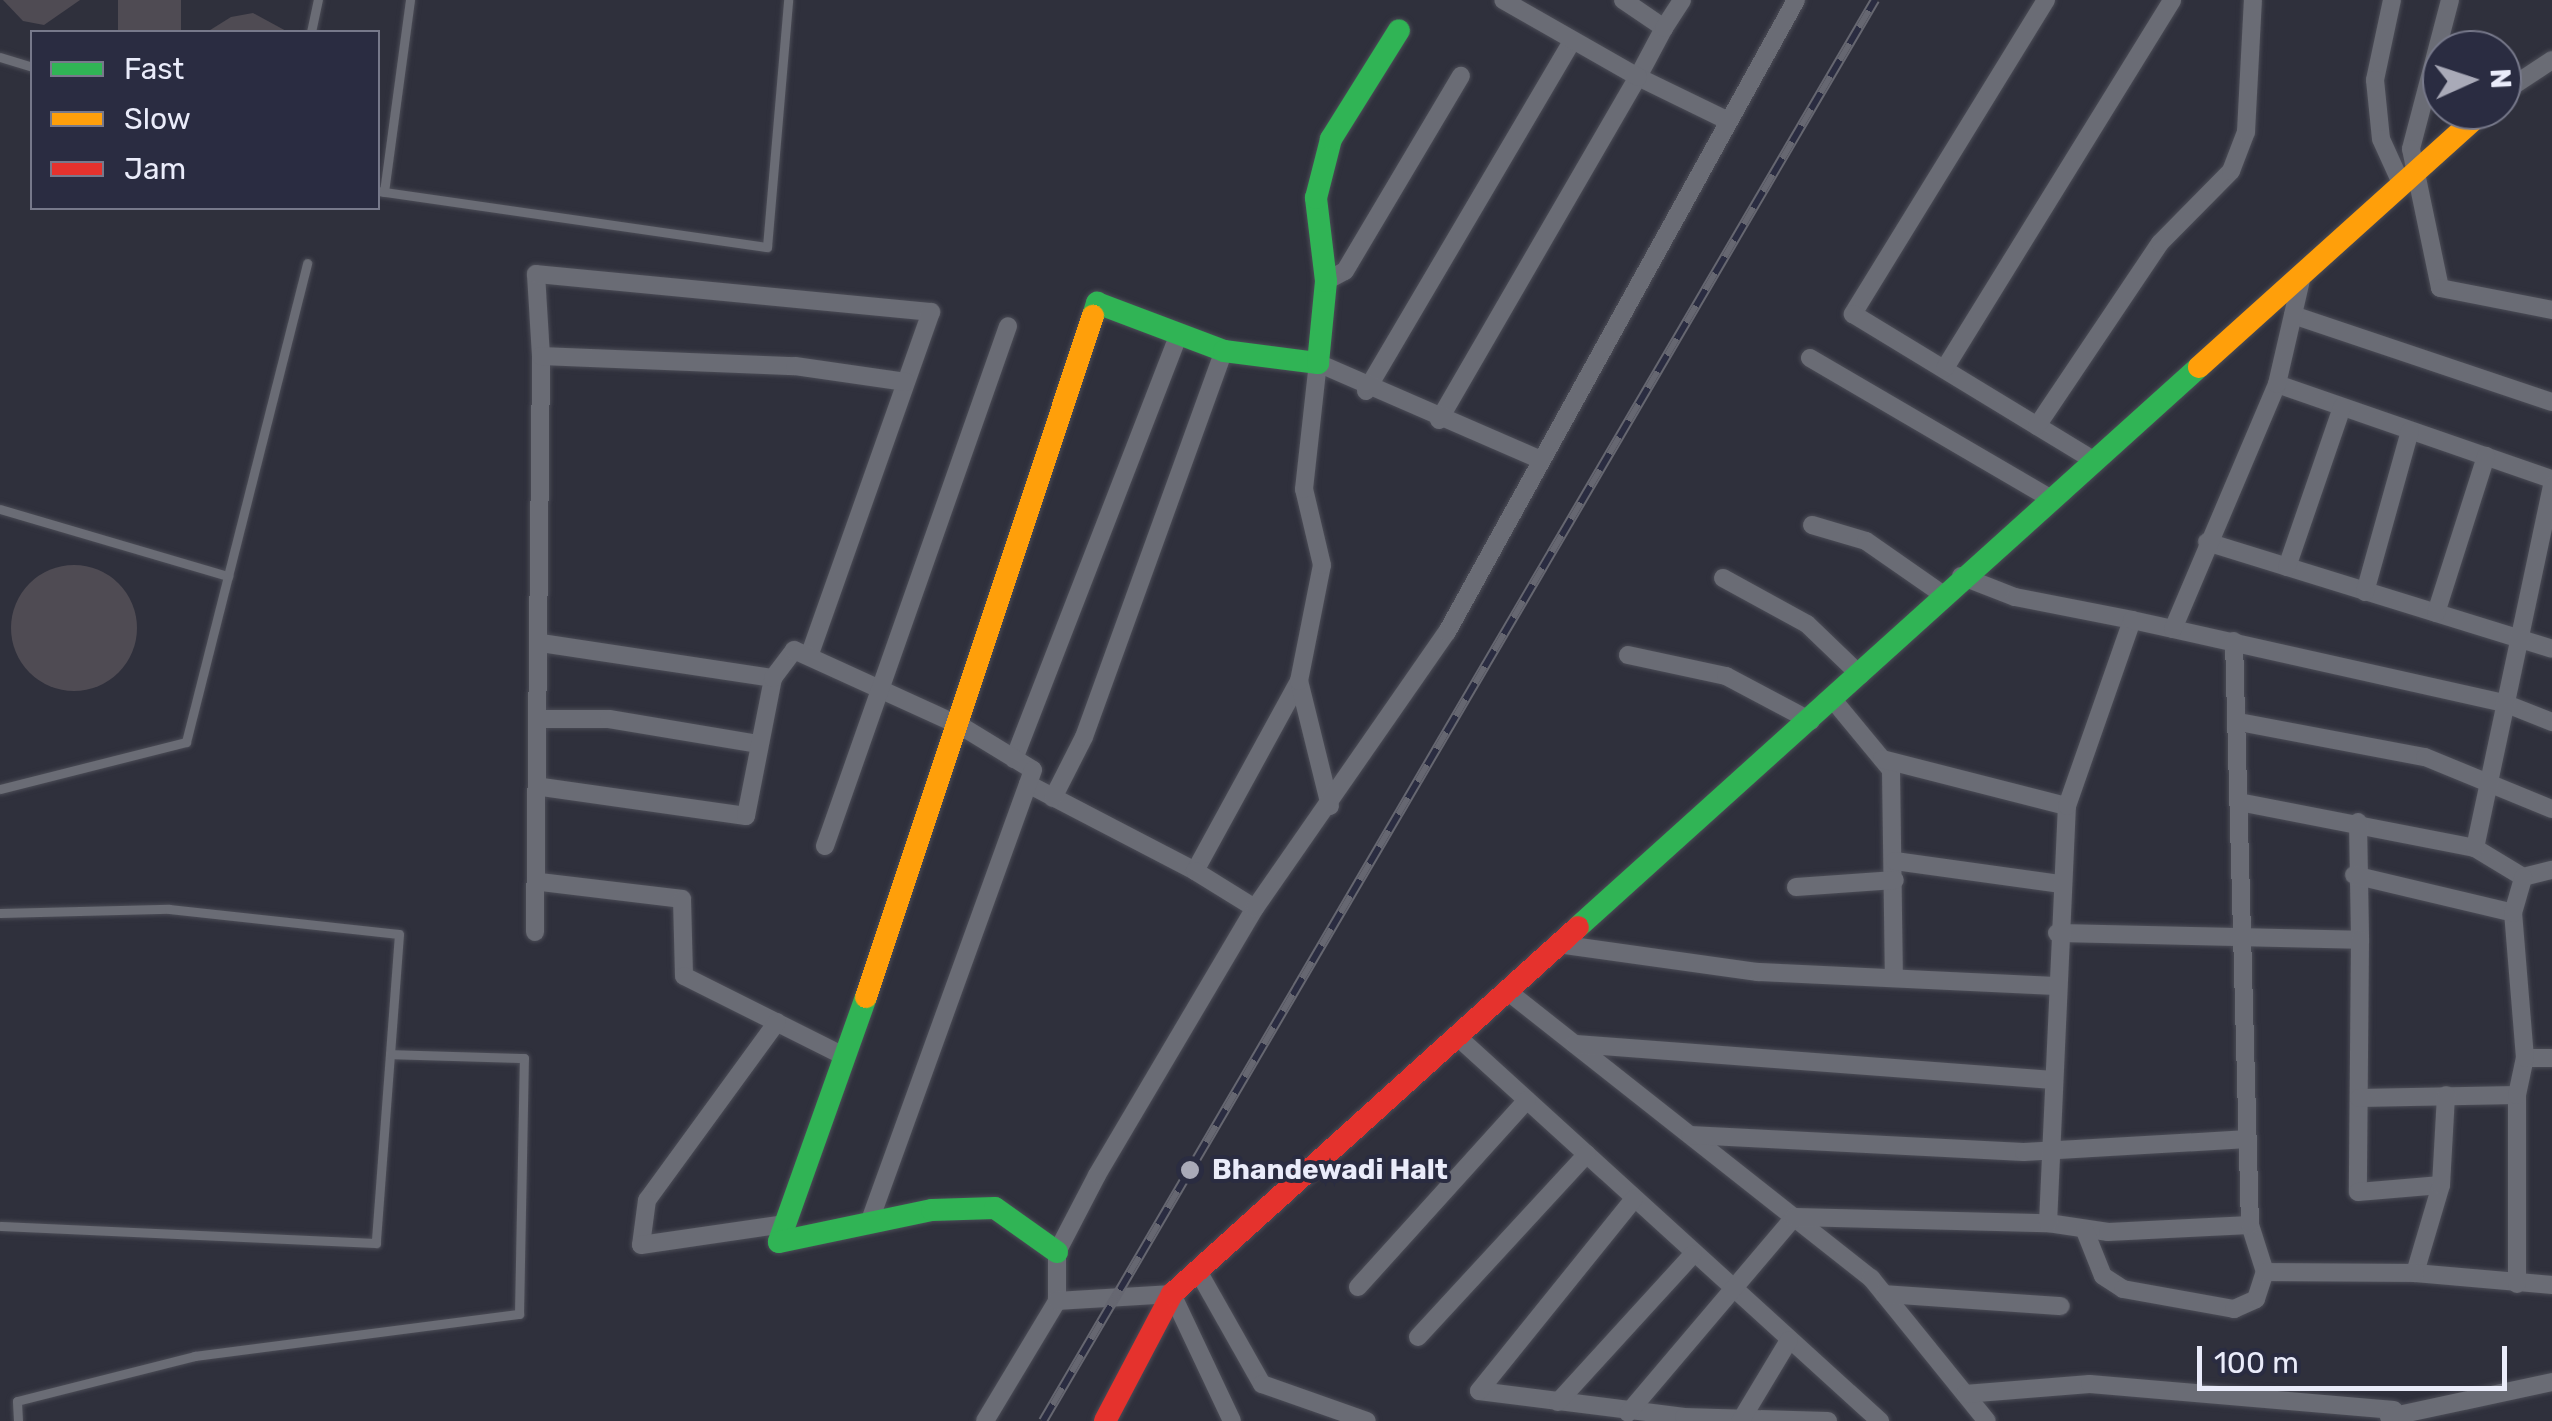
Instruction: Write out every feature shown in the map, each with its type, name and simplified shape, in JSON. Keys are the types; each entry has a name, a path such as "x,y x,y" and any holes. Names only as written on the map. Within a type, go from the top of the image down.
{"street":[{"path":"1504,0 1570,44 1726,120"},
{"path":"1623,0 1664,28"},
{"path":"1439,420 1682,0"},
{"path":"985,1421 1056,1301 1057,1252 1255,908 1330,806 1447,632 1726,120 1796,0"},
{"path":"2046,0 1853,314 2094,460"},
{"path":"1945,368 2172,0"},
{"path":"2037,426 2160,243 2231,172 2246,132 2254,0"},
{"path":"2392,0 2375,80 2381,140 2409,178"},
{"path":"2450,0 2411,149 2409,178 2440,288 2552,310"},
{"path":"1195,872 1299,681 1322,565 1304,489 1326,281 1316,198 1331,138 1399,30"},
{"path":"1366,391 1570,44"},
{"path":"2522,80 2552,60"},
{"path":"1326,281 1346,271 1461,76"},
{"path":"1105,1421 1172,1294 1834,701 1960,576 2462,130"},
{"path":"535,932 542,786 541,356 536,274 932,312 809,656"},
{"path":"2173,629 2277,384 2302,276"},
{"path":"1057,1252 994,1208 870,1223 779,1242 961,726 1098,302 1224,351 1318,363 1366,391 1541,460"},
{"path":"2293,315 2552,402"},
{"path":"825,846 1008,326"},
{"path":"1014,759 1179,334"},
{"path":"1053,798 1084,738 1224,351"},
{"path":"541,356 795,366 906,382"},
{"path":"1810,358 2050,498"},
{"path":"2277,384 2552,482 2545,546 2517,638 2475,848"},
{"path":"2287,567 2342,407"},
{"path":"2365,592 2410,431"},
{"path":"2436,613 2486,456"},
{"path":"1812,525 1866,541 1942,594"},
{"path":"2207,542 2552,650"},
{"path":"1960,576 2015,597 2234,641 2504,703 2552,722"},
{"path":"1723,578 1806,624 1860,675"},
{"path":"2048,1223 2053,1146 2052,986 2068,806 2132,620"},
{"path":"2085,1231 2103,1276 2123,1289 2234,1309 2256,1299 2265,1272 2250,1225 2247,938 2238,802 2240,722 2234,641"},
{"path":"541,643 773,678"},
{"path":"542,786 746,816 773,678 794,650 881,693 961,726 1033,770 870,1223"},
{"path":"1628,656 1726,676 1811,721"},
{"path":"1299,681 1330,806"},
{"path":"1834,701 1891,770 1894,978"},
{"path":"542,719 608,719 760,744"},
{"path":"2240,722 2489,778 2552,809"},
{"path":"1882,758 2068,806"},
{"path":"1028,784 1255,908"},
{"path":"2238,802 2358,822 2475,848 2523,877 2552,870"},
{"path":"2358,822 2354,875 2360,940 2358,1192 2440,1185"},
{"path":"1895,861 2061,884"},
{"path":"2354,875 2512,913"},
{"path":"2516,1284 2517,1096 2525,1058 2512,913 2523,877"},
{"path":"1796,887 1895,880"},
{"path":"540,882 682,898 684,976 842,1055"},
{"path":"2056,933 2360,940"},
{"path":"1566,945 1894,978 2052,986"},
{"path":"1511,994 1794,1217 1884,1294 1987,1421"},
{"path":"777,1022 648,1200 641,1245 785,1224"},
{"path":"1460,1039 1880,1421"},
{"path":"1575,1044 2051,1080"},
{"path":"2525,1058 2552,1058"},
{"path":"2415,1273 2440,1185 2446,1095"},
{"path":"2359,1098 2517,1096"},
{"path":"1358,1288 1527,1100"},
{"path":"1690,1134 2053,1146 2248,1138"},
{"path":"1418,1337 1587,1154"},
{"path":"1634,1199 1480,1391 1628,1413 1828,1421"},
{"path":"1628,1413 1731,1286 1794,1217 2048,1223 2085,1231 2250,1225"},
{"path":"1558,1402 1693,1254"},
{"path":"1198,1271 1262,1384 1367,1421"},
{"path":"2265,1272 2415,1273 2552,1285"},
{"path":"1056,1301 1172,1294"},
{"path":"1172,1294 1232,1421"},
{"path":"1884,1294 2061,1306"},
{"path":"1741,1417 1790,1340"},
{"path":"1965,1394 2090,1384 2269,1412 2389,1416 2552,1382"}],"lane":[{"path":"312,30 318,0"},
{"path":"410,0 381,191 767,247 788,0"},
{"path":"0,56 30,66"},
{"path":"0,789 186,742 308,263"},
{"path":"0,509 228,576"},
{"path":"0,913 169,909 399,934 376,1243 0,1226"},
{"path":"18,1421 17,1401 195,1356 519,1314 524,1058 390,1054"}],"building":[{"path":"3,0 80,0 44,25 23,21"},
{"path":"118,0 181,0 181,30 118,30"},
{"path":"253,13 284,30 210,30 231,17"},
{"path":"74,565 98,570 118,584 132,604 137,628 132,652 118,672 98,686 74,691 50,686 30,672 16,652 11,628 16,604 30,584 50,570"}],"railway":[{"path":"1043,1421 1875,0"}],"traffic: fast":[{"path":"1093,316 1097,303 1224,351 1318,363 1326,281 1316,198 1331,139 1399,30"},
{"path":"1578,927 2199,367"},
{"path":"866,997 779,1242 932,1210 995,1208 1057,1252"}],"traffic: slow":[{"path":"2199,367 2462,130"},
{"path":"866,997 1093,316"}],"traffic: jam":[{"path":"1105,1421 1172,1294 1578,927"}],"place":[{"name":"Bhandewadi Halt","path":"1190,1170"}]}
